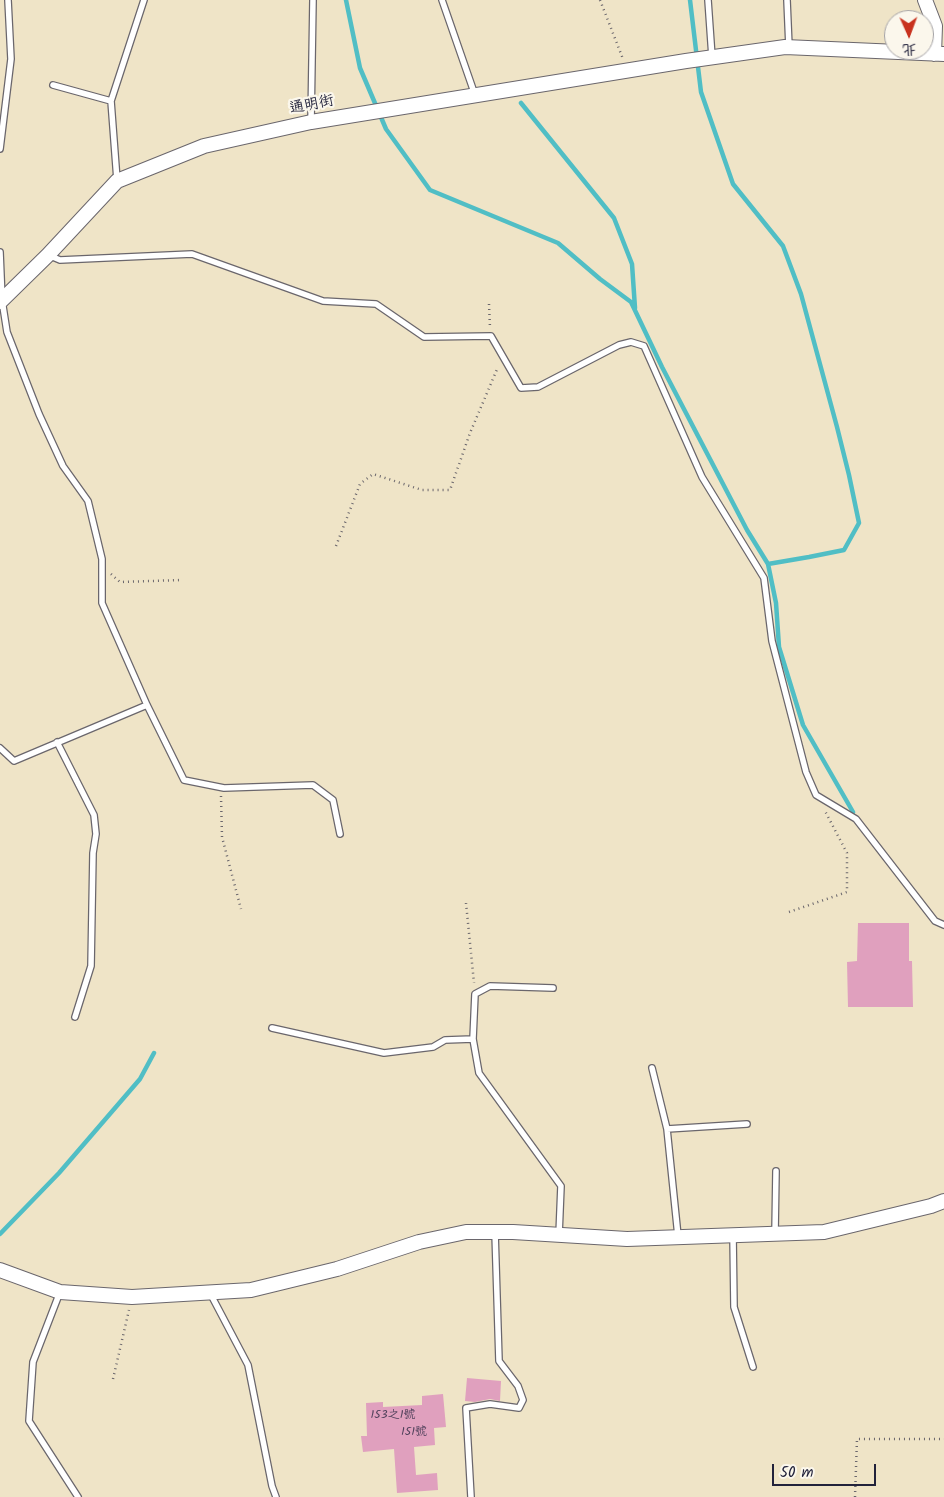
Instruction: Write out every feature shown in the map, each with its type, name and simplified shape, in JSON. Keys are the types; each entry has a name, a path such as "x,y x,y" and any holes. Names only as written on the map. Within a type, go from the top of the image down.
{"street":[{"path":"924,0 935,26 939,54"},
{"name":"通明街","path":"1,301 48,255 117,181 204,146 311,122 627,70 789,47 939,54"},
{"path":"0,1270 60,1292 132,1297 210,1293 251,1290 338,1269 419,1242 466,1232 513,1232 627,1240 824,1232 931,1206 944,1201"}],"lane":[{"path":"0,149 10,59 8,0"},
{"path":"117,181 111,101 144,0"},
{"path":"311,122 313,0"},
{"path":"442,0 475,95"},
{"path":"708,0 710,57"},
{"path":"788,0 789,47"},
{"path":"53,85 111,101"},
{"path":"0,252 1,301 7,332 39,414 63,466 88,501 102,563 102,603 147,705 184,780 221,787 313,785 333,800 340,834"},
{"path":"48,255 60,260 192,254 323,301 376,304 424,337 491,336 521,388 538,387 619,345 631,342 644,346 702,477 764,578 772,641 806,772 816,795 856,819 935,921 944,925"},
{"path":"0,748 14,762 147,705"},
{"path":"57,742 94,814 96,834 93,853 91,966 75,1017"},
{"path":"553,988 490,986 475,994 473,1038 479,1073 561,1186 559,1235"},
{"path":"272,1028 384,1053 433,1047 445,1040 473,1038"},
{"path":"652,1068 668,1129 678,1237"},
{"path":"668,1129 747,1124"},
{"path":"775,1233 776,1171"},
{"path":"470,1497 466,1408 490,1404 519,1408 523,1400 518,1386 499,1361 495,1232"},
{"path":"734,1235 734,1307 753,1367"},
{"path":"60,1292 33,1362 29,1421 78,1497"},
{"path":"210,1293 248,1365 272,1486 276,1497"}],"path":[{"path":"600,0 627,70"},
{"path":"489,304 491,336"},
{"path":"336,546 360,484 373,474 422,490 450,490 470,433 502,356"},
{"path":"102,563 120,582 182,580"},
{"path":"221,787 222,837 242,909"},
{"path":"789,912 847,892 847,853 816,795"},
{"path":"466,903 475,994"},
{"path":"114,1379 132,1297"},
{"path":"855,1497 856,1439 944,1439"}],"building":[{"path":"858,923 909,923 909,961 912,961 913,1007 848,1007 847,962 857,961"},
{"path":"467,1378 501,1381 500,1401 490,1399 475,1402 465,1401"},
{"path":"443,1394 446,1427 434,1428 435,1445 414,1447 416,1475 437,1473 438,1490 397,1493 394,1449 363,1452 361,1436 367,1436 366,1403 383,1402 383,1407 422,1405 422,1396"}],"waterway":[{"path":"346,0 360,68 386,129 430,190 558,243 600,279 631,302 662,367 747,530 768,564 776,603 779,647 803,725 853,812"},
{"path":"690,0 701,92 733,184 783,246 801,294 837,427 859,523 844,550 768,564"},
{"path":"521,103 614,218 632,264 635,308"},
{"path":"0,1234 59,1173 140,1079 154,1053"}]}
